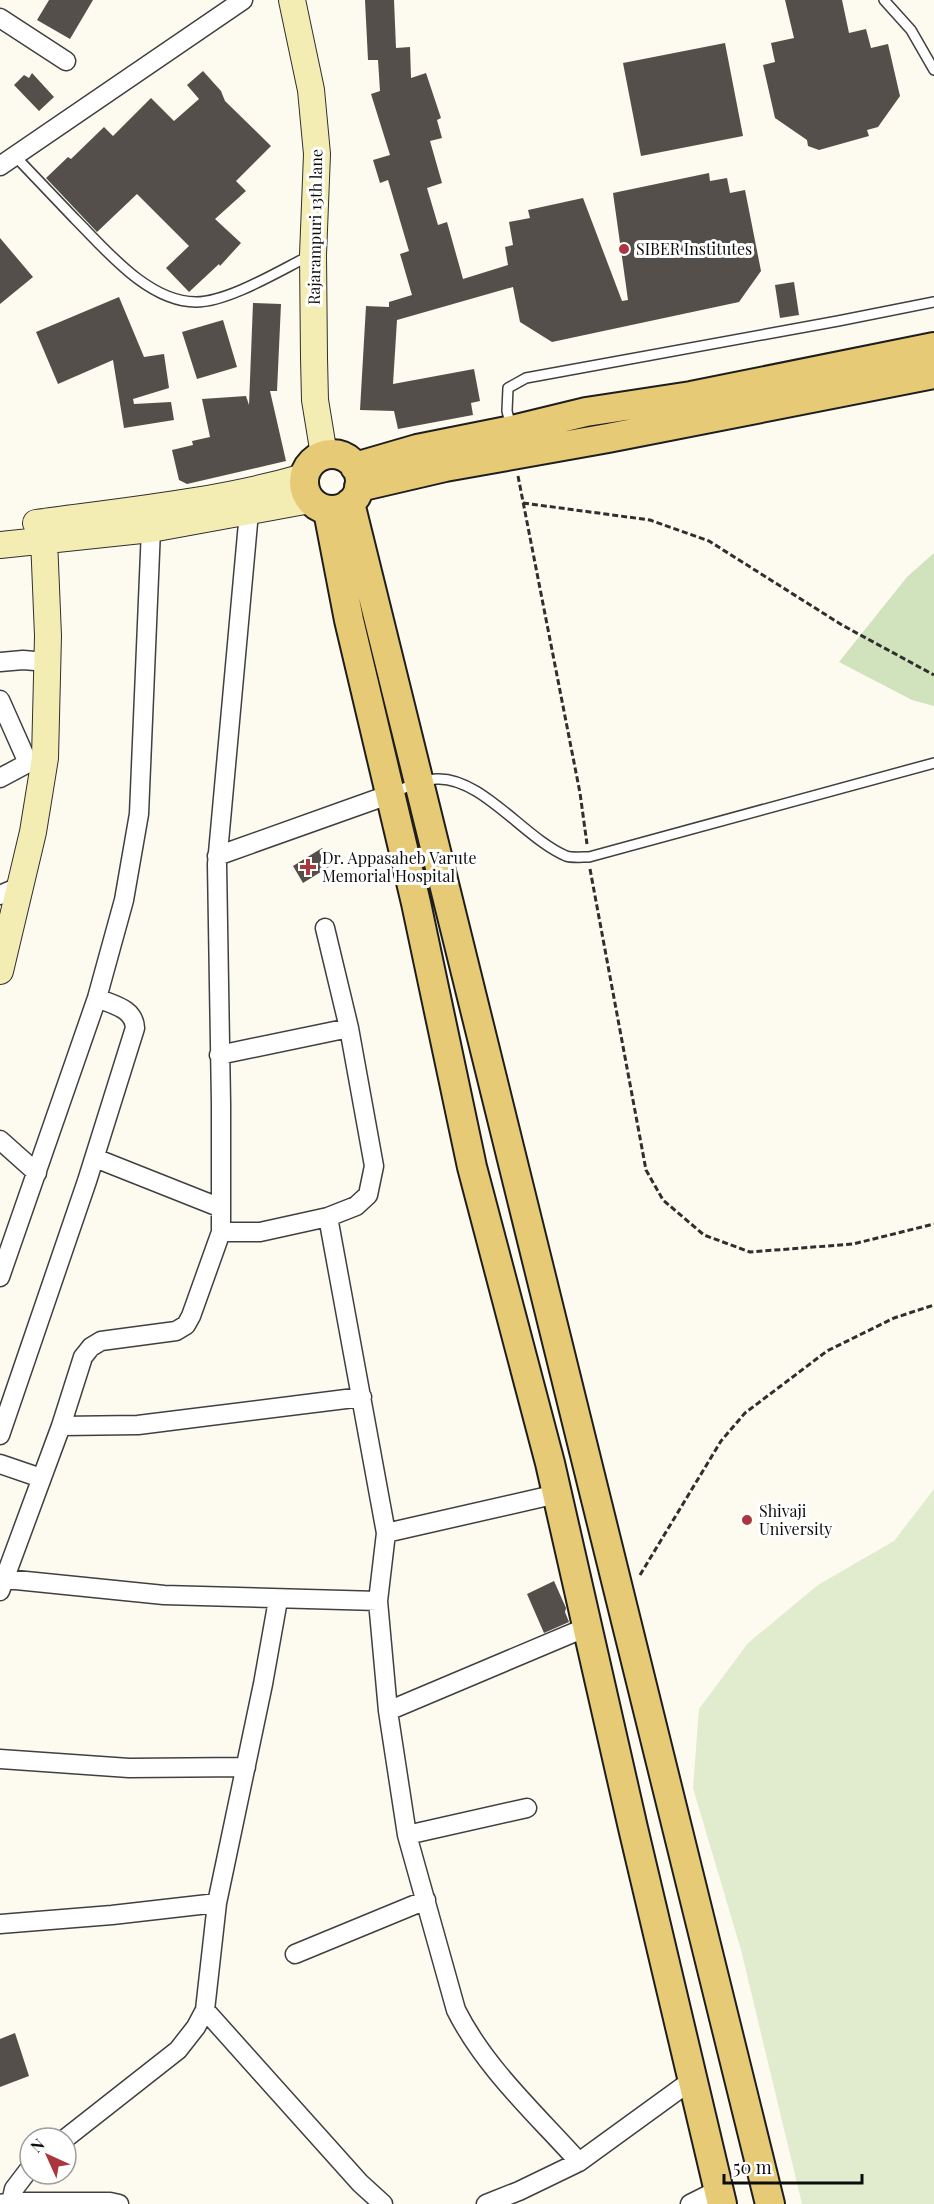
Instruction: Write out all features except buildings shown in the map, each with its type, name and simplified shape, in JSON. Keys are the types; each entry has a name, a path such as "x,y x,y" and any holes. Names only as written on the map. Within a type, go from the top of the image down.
{"main road":[{"path":"334,491 513,442 586,412 691,396 934,347"},
{"path":"513,442 608,438 934,374"},
{"path":"324,455 312,462 334,491 419,782 770,2204"},
{"path":"334,491 349,620 391,794 472,1167 557,1494 720,2197"}],"street":[{"path":"0,166 243,0"},
{"name":"Rajarampuri 13th lane","path":"292,0 311,90 317,154 313,255 315,400 324,455"},
{"path":"0,18 66,61"},
{"path":"0,528 200,500 268,487 334,491"},
{"path":"0,545 151,529 249,512 334,491"},
{"path":"249,512 217,856 221,1232 186,1325 176,1331 101,1341 91,1347 83,1357 62,1426 2,1582 164,1595 378,1601"},
{"path":"0,1277 97,998 123,900 139,814 151,529"},
{"path":"0,972 10,890 33,832 37,760 47,662 44,539"},
{"path":"0,662 23,660 47,662"},
{"path":"0,700 37,760"},
{"path":"0,778 37,760"},
{"path":"217,856 391,794"},
{"path":"221,1232 260,1232 328,1218 356,1206 368,1195 374,1166 349,1028 325,928"},
{"path":"0,1435 95,1158 135,1028 135,1020 131,1014 97,998"},
{"path":"219,1055 349,1028"},
{"path":"0,1140 37,1173"},
{"path":"95,1158 221,1208"},
{"path":"328,1218 386,1533 378,1601 388,1711 407,1835 456,2010 469,2037 493,2067 579,2162"},
{"path":"62,1426 138,1425 192,1420 362,1397"},
{"path":"0,1464 41,1478"},
{"path":"386,1533 557,1494"},
{"path":"78,2129 178,2050 196,2027 205,2010 217,1903 278,1599"},
{"path":"388,1711 587,1626"},
{"path":"0,1759 129,1768 246,1767"},
{"path":"407,1835 526,1808"},
{"path":"295,1954 426,1900"},
{"path":"2,1925 217,1903"},
{"path":"205,2010 360,2183 383,2204"},
{"path":"486,2204 519,2192 579,2162 692,2080"},
{"path":"5,2203 18,2183"},
{"path":"690,2204 720,2197"},
{"path":"5,2203 110,2202 119,2204"}],"lane":[{"path":"884,0 910,30 934,70"},
{"path":"15,156 120,265 146,284 176,300 197,302 226,297 313,255"},
{"path":"513,442 507,411 508,388 526,378 934,302"},
{"path":"391,794 419,782 438,779 459,783 482,795 540,841 558,852 567,857 589,857 934,763"}],"path":[{"path":"513,442 580,793 589,857 646,1170 663,1200 704,1235 750,1252 853,1244 934,1224"},
{"path":"523,503 650,520 709,541 842,625 934,675"},
{"path":"622,1605 721,1441 745,1413 827,1351 894,1318 934,1305"}],"green space":[{"path":"934,553 934,706 912,700 839,662 907,577"},
{"path":"934,1489 934,2204 802,2204 741,1950 693,1788 699,1709 748,1643 818,1585 894,1541"}],"place":[{"name":"SIBER Institutes","path":"624,249"},
{"name":"Dr. Appasaheb Varute Memorial Hospital","path":"308,867"},
{"name":"Shivaji University","path":"747,1520"}]}
